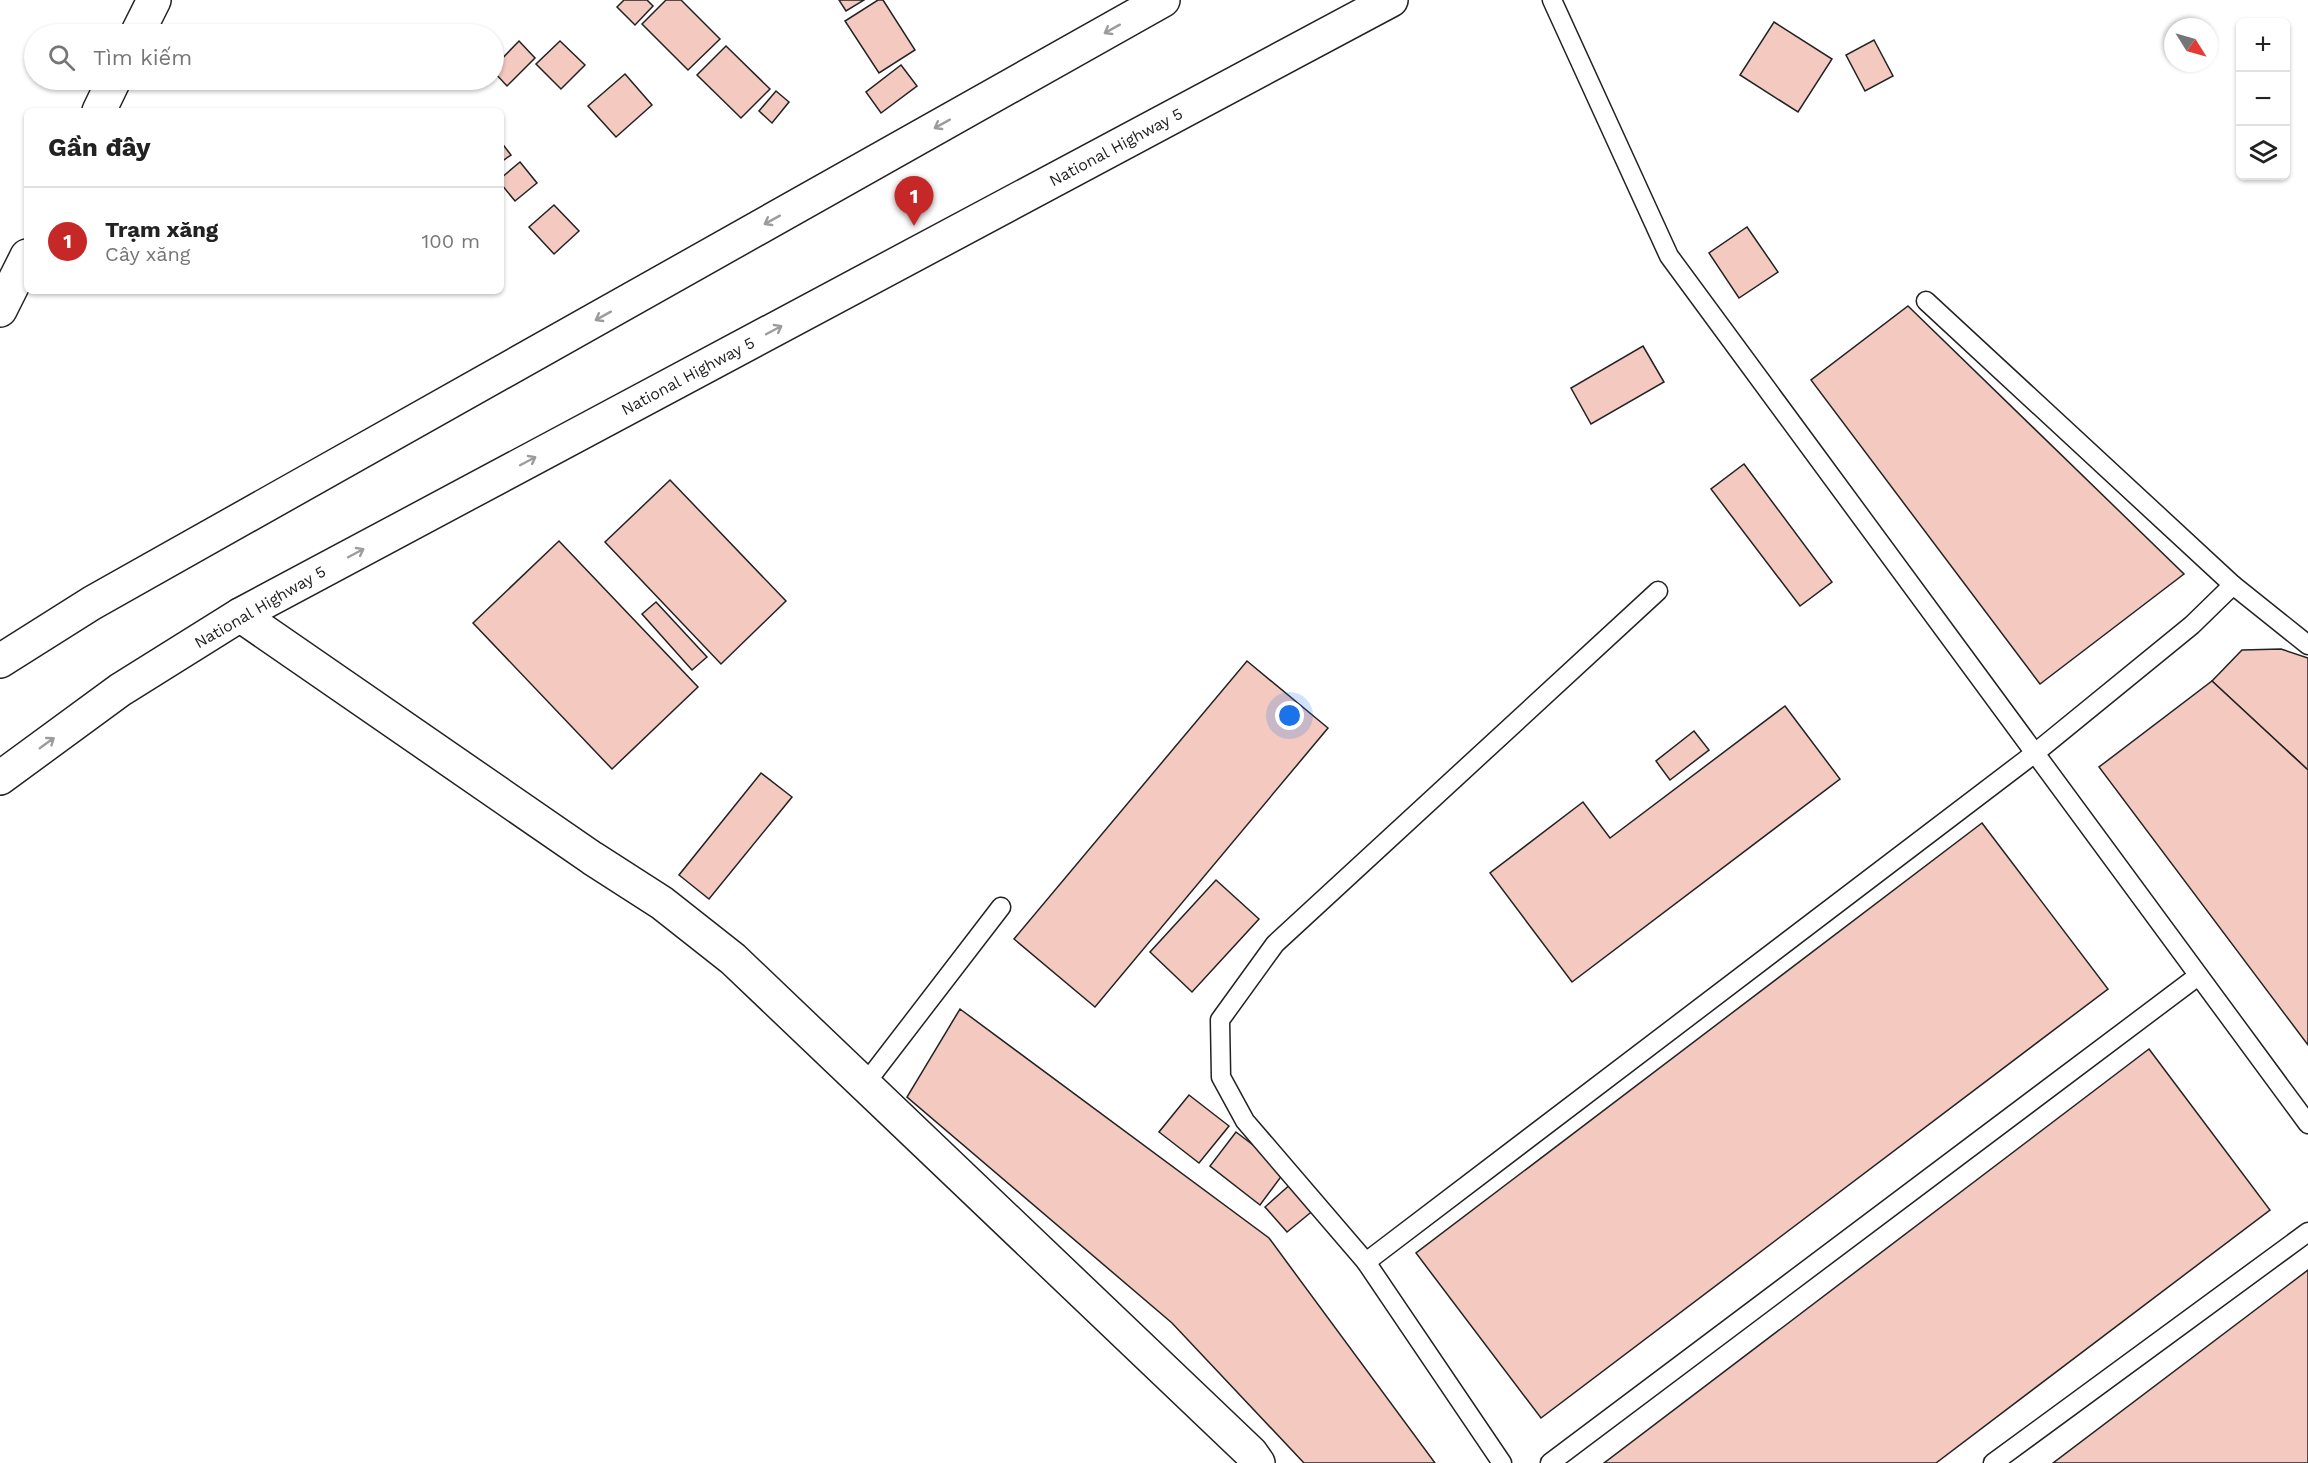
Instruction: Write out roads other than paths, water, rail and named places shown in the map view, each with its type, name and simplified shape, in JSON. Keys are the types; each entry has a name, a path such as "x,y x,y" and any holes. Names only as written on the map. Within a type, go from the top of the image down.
{"main road":[{"path":"141,24 154,0"},
{"path":"0,661 92,603 1163,0"},
{"name":"National Highway 5","path":"0,778 120,690 240,615 1391,0"},
{"path":"100,108 109,90"},
{"path":"0,310 24,262"},
{"path":"240,615 592,858 662,903 733,960 1243,1445 1258,1463"}],"lane":[{"path":"1552,0 1669,256 2308,1124"},
{"path":"1926,301 2232,585 2308,645"},
{"path":"1366,1262 2035,753 2192,625 2232,585"},
{"path":"1502,1463 1366,1262 1245,1121 1221,1077 1220,1020 1275,944 1658,591"},
{"path":"865,1084 1001,907"},
{"path":"1550,1463 2198,976"},
{"path":"1993,1463 2308,1232"}],"place":[{"name":"Trạm xăng","path":"914,226"}]}
